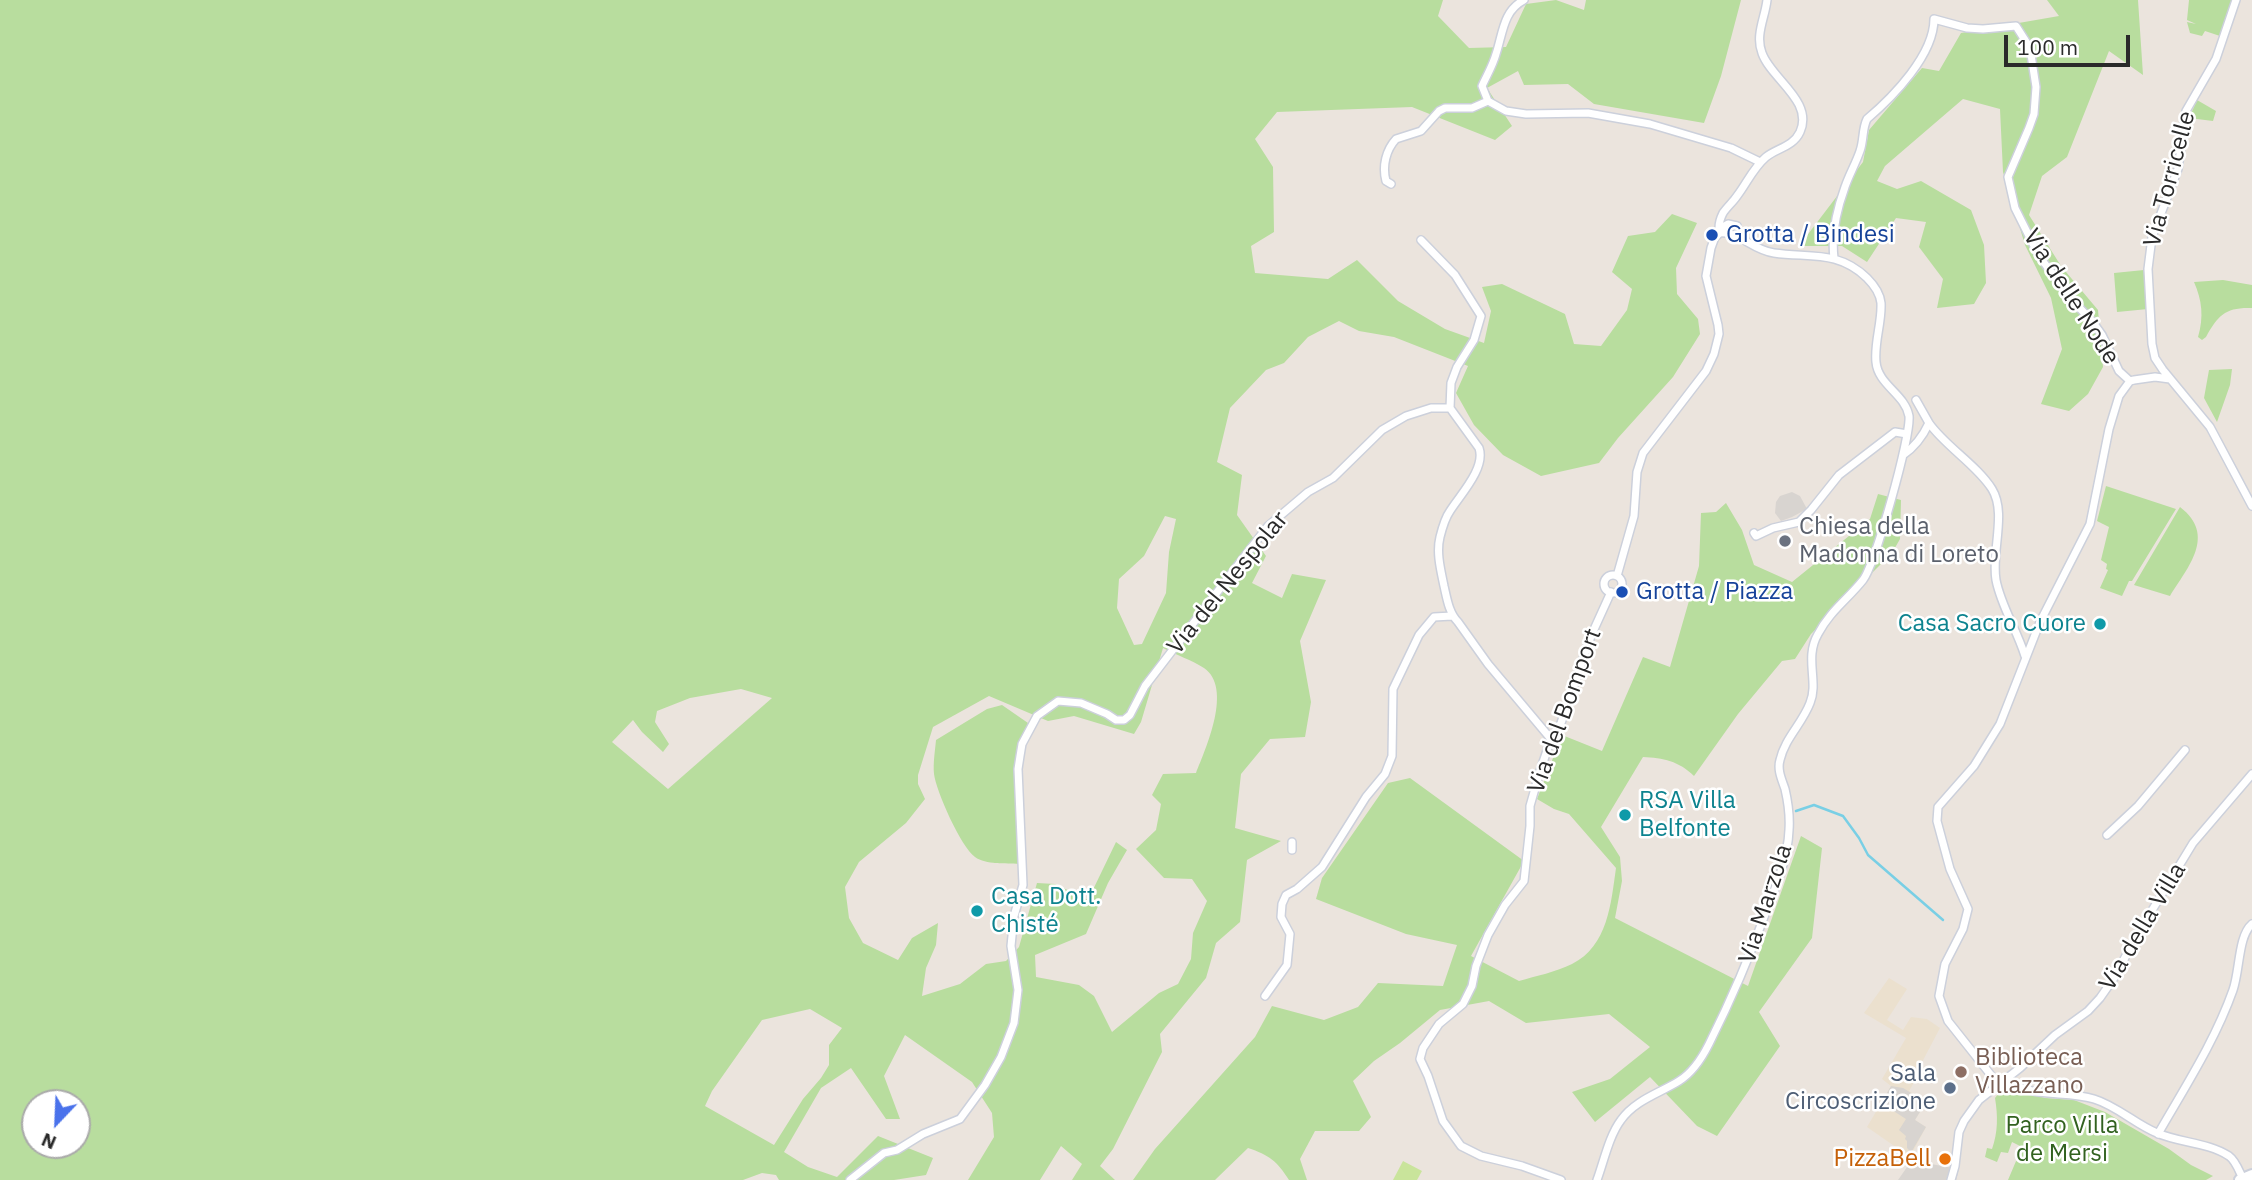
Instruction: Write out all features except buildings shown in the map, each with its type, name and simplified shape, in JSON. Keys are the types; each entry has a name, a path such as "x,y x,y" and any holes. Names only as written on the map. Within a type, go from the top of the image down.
{"street":[{"path":"1524,0 1516,4 1507,15 1496,57 1482,86 1488,101 1506,111 1526,114 1588,113 1650,124 1731,148 1760,162"},
{"path":"1719,231 1723,213 1760,162 1796,139 1802,123 1799,104 1766,62 1760,49 1766,0"},
{"name":"Via Torricelle","path":"2236,0 2216,59 2186,111 2178,169 2149,251 2152,344 2155,358 2210,426 2252,506"},
{"name":"Via delle Node","path":"1834,257 1836,219 1844,189 1860,151 1864,126 1867,119 1910,75 1927,46 1934,19 1967,28 2016,26 2030,48 2036,87 2032,121 2008,177 2015,208 2039,256 2097,328 2119,371 2130,381"},
{"path":"1391,184 1386,181 1383,171 1387,154 1396,139 1421,131 1445,108 1472,108 1488,101"},
{"path":"1617,576 1634,516 1637,472 1643,453 1700,379 1714,355 1718,325 1706,276 1715,237 1728,224 1737,226"},
{"name":"Via Marzola","path":"1597,1180 1621,1119 1637,1104 1682,1079 1695,1066 1745,970 1781,873 1790,832 1789,811 1779,762 1788,738 1811,702 1810,656 1813,643 1835,608 1864,579 1874,558 1907,434 1909,416 1906,408 1879,374 1876,363 1881,306 1880,296 1874,285 1859,271 1834,257 1771,253 1751,246 1741,237 1719,231"},
{"path":"1421,240 1455,275 1481,316 1474,340 1457,367 1451,383 1450,408 1481,454 1480,463 1448,514 1439,539 1438,558 1452,616 1551,739"},
{"path":"2170,379 2155,377 2130,381 2119,396 2109,429 2090,524 2025,656 2000,724 1974,766 1939,804 1937,815 1950,869 1968,909 1963,929 1951,949 1942,973 1939,996 1948,1021 2002,1082 2046,1094 2099,1101 2158,1134 2226,1154 2234,1160 2245,1178"},
{"path":"1916,400 1936,433 1950,444 1996,496 1996,581 2025,656"},
{"name":"Via del Nespolar","path":"850,1180 884,1153 897,1150 923,1134 960,1119 1001,1057 1014,1023 1018,990 1011,946 1014,916 1024,871 1018,769 1022,744 1037,716 1058,701 1081,703 1116,720 1124,720 1130,715 1144,686 1268,526 1308,492 1334,478 1382,430 1406,416 1431,408 1450,408"},
{"path":"1903,455 1922,436 1929,423"},
{"path":"1754,533 1756,536 1773,528 1799,522 1839,475 1895,432 1907,434"},
{"path":"1610,575 1617,576 1621,587 1616,592 1611,592 1605,587 1605,580 1610,575"},
{"name":"Via del Bomport","path":"1561,1180 1522,1166 1481,1156 1461,1146 1443,1121 1420,1059 1423,1048 1439,1024 1463,1004 1472,986 1476,966 1488,935 1504,905 1524,881 1530,806 1551,739 1561,723 1591,636 1611,592"},
{"path":"1265,996 1287,965 1290,934 1281,917 1286,895 1322,867 1366,797 1385,774 1392,756 1393,689 1419,635 1434,617 1452,616"},
{"path":"2108,835 2138,806 2185,750"},
{"name":"Via della Villa","path":"1951,1180 1959,1132 1979,1100 2055,1035 2088,1011 2100,998 2193,843 2252,774"},
{"path":"2158,1134 2221,1021 2237,977 2243,937 2252,924"}],"shaded area":[{"path":"1792,492 1800,496 1807,509 1781,521 1775,513 1776,502 1780,496"},
{"path":"1889,978 1907,989 1887,1020 1903,1030 1911,1017 1927,1019 1940,1028 1909,1091 1926,1102 1915,1120 1926,1127 1910,1157 1867,1127 1891,1086 1882,1079 1906,1038 1864,1013"},
{"path":"1891,1086 1903,1088 1926,1102 1915,1120 1926,1127 1912,1151 1931,1164 1959,1169 1956,1180 1898,1180 1912,1160 1912,1153 1907,1148 1906,1136 1899,1130 1906,1119 1881,1103"}],"green space":[{"path":"0,0 1443,0 1438,16 1469,48 1506,47 1526,4 1556,0 1584,10 1586,0 1741,0 1721,76 1704,123 1594,104 1568,84 1524,85 1518,71 1487,88 1512,126 1495,140 1412,107 1277,112 1255,139 1273,167 1274,232 1251,246 1255,273 1328,279 1357,260 1398,301 1445,329 1484,343 1491,311 1482,287 1502,284 1565,314 1574,344 1601,346 1627,310 1632,289 1612,272 1628,236 1655,232 1672,214 1697,223 1676,268 1677,294 1698,319 1700,334 1673,377 1599,463 1541,476 1503,455 1474,425 1456,393 1468,366 1394,337 1359,331 1339,321 1308,337 1284,363 1266,370 1230,408 1217,462 1242,475 1237,515 1266,556 1252,583 1282,598 1292,574 1326,580 1300,641 1311,702 1305,737 1270,739 1241,774 1235,828 1281,841 1247,860 1240,922 1216,943 1206,978 1160,1034 1162,1052 1113,1149 1100,1166 1115,1180 1072,1180 1082,1164 1061,1146 1040,1180 968,1180 994,1137 992,1113 972,1082 905,1035 884,1076 900,1119 886,1119 851,1068 821,1088 784,1152 808,1167 837,1177 878,1136 933,1158 926,1175 894,1180 779,1180 776,1175 762,1173 743,1180 0,1180","holes":["1165,516 1176,519 1169,552 1166,593 1142,644 1134,645 1117,608 1119,579 1144,556","1163,648 1204,668 1212,677 1217,703 1211,734 1196,773 1163,774 1152,795 1161,804 1156,830 1136,849 1164,878 1192,879 1207,901 1193,933 1191,959 1178,984 1159,993 1112,1032 1094,996 1079,985 1036,977 1035,955 1086,934 1108,883 1127,850 1116,842 1088,900 1055,884 1037,883 1019,947 1006,961 986,964 960,984 922,996 926,968 936,945 938,923 912,938 898,960 863,943 849,918 845,887 859,862 906,823 925,799 918,784 918,775 933,727 989,696 1048,721 1074,716 1134,734 1141,722","741,689 772,698 668,789 612,742 633,720 663,752 669,744 655,722 657,711 690,698","810,1009 842,1028 829,1045 829,1065 803,1099 774,1145 705,1106 712,1091 762,1020"]},
{"path":"2047,0 2138,0 2143,75 2109,51 2067,157 2042,176 2029,215 2061,266 2098,310 2103,367 2088,394 2069,411 2041,404 2062,349 2051,298 2025,245 2003,172 2000,109 1963,99 1885,166 1877,181 1897,189 1921,181 1971,210 1984,245 1986,283 1974,304 1937,308 1943,279 1919,247 1926,222 1896,218 1867,262 1842,246 1799,246 1863,162 1869,130 1922,68 1939,71 1961,33 2059,16"},
{"path":"2189,0 2232,0 2220,36 2205,31 2202,36 2190,33 2187,22 2196,24 2187,20"},
{"path":"2197,100 2216,111 2213,121 2189,118"},
{"path":"2144,270 2148,309 2117,312 2114,273"},
{"path":"2223,280 2252,285 2252,308 2236,309 2224,314 2202,340 2198,337 2201,322 2200,302 2194,282"},
{"path":"2232,369 2230,385 2217,422 2204,398 2209,370"},
{"path":"2106,486 2176,509 2122,596 2100,588 2108,570 2107,564 2101,560 2109,527 2097,521"},
{"path":"1878,494 1901,500 1900,539 1892,553 1811,634 1795,659 1782,661 1738,714 1694,776 1670,761 1643,757 1601,827 1620,857 1622,881 1615,918 1748,986 1801,836 1822,848 1812,938 1759,1012 1780,1046 1717,1136 1697,1126 1650,1077 1595,1122 1572,1092 1610,1079 1650,1047 1609,1014 1526,1023 1489,1001 1440,1010 1374,1061 1353,1081 1371,1117 1359,1131 1315,1131 1300,1159 1307,1180 1289,1180 1272,1160 1248,1148 1215,1180 1133,1180 1155,1149 1255,1037 1272,1006 1324,1020 1358,1007 1378,983 1443,986 1457,945 1406,934 1316,899 1322,878 1388,783 1410,778 1524,861 1471,956 1519,981 1572,964 1584,956 1593,946 1606,922 1616,868 1569,814 1537,799 1562,735 1602,751 1643,657 1670,667 1699,566 1701,513 1716,512 1726,503 1742,530 1754,565 1792,582 1870,519"},
{"path":"2180,507 2197,529 2198,540 2196,551 2184,574 2170,596 2134,585"},
{"path":"1002,705 1028,723 1019,746 1019,864 985,861 969,851 950,818 934,774 936,740 987,709"},
{"name":"Parco Villa de Mersi","path":"2006,1087 2045,1098 2074,1100 2105,1112 2213,1176 2206,1180 2008,1180 2022,1147 2012,1142 2008,1153 2001,1152 1997,1162 1985,1157 1987,1148 1992,1149 1995,1136 1995,1098"},
{"path":"1403,1161 1422,1171 1417,1180 1393,1180"}],"waterway":[{"path":"1796,811 1814,805 1843,816 1868,855 1943,920"}],"place":[{"name":"Grotta / Bindesi","path":"1712,235"},
{"name":"Chiesa della Madonna di Loreto","path":"1785,541"},
{"name":"Grotta / Piazza","path":"1622,592"},
{"name":"Casa Sacro Cuore","path":"2100,624"},
{"name":"RSA Villa Belfonte","path":"1625,815"},
{"name":"Casa Dott. Chisté","path":"977,911"},
{"name":"Biblioteca Villazzano","path":"1961,1072"},
{"name":"Sala Circoscrizione","path":"1950,1088"},
{"name":"PizzaBell","path":"1945,1159"}]}
